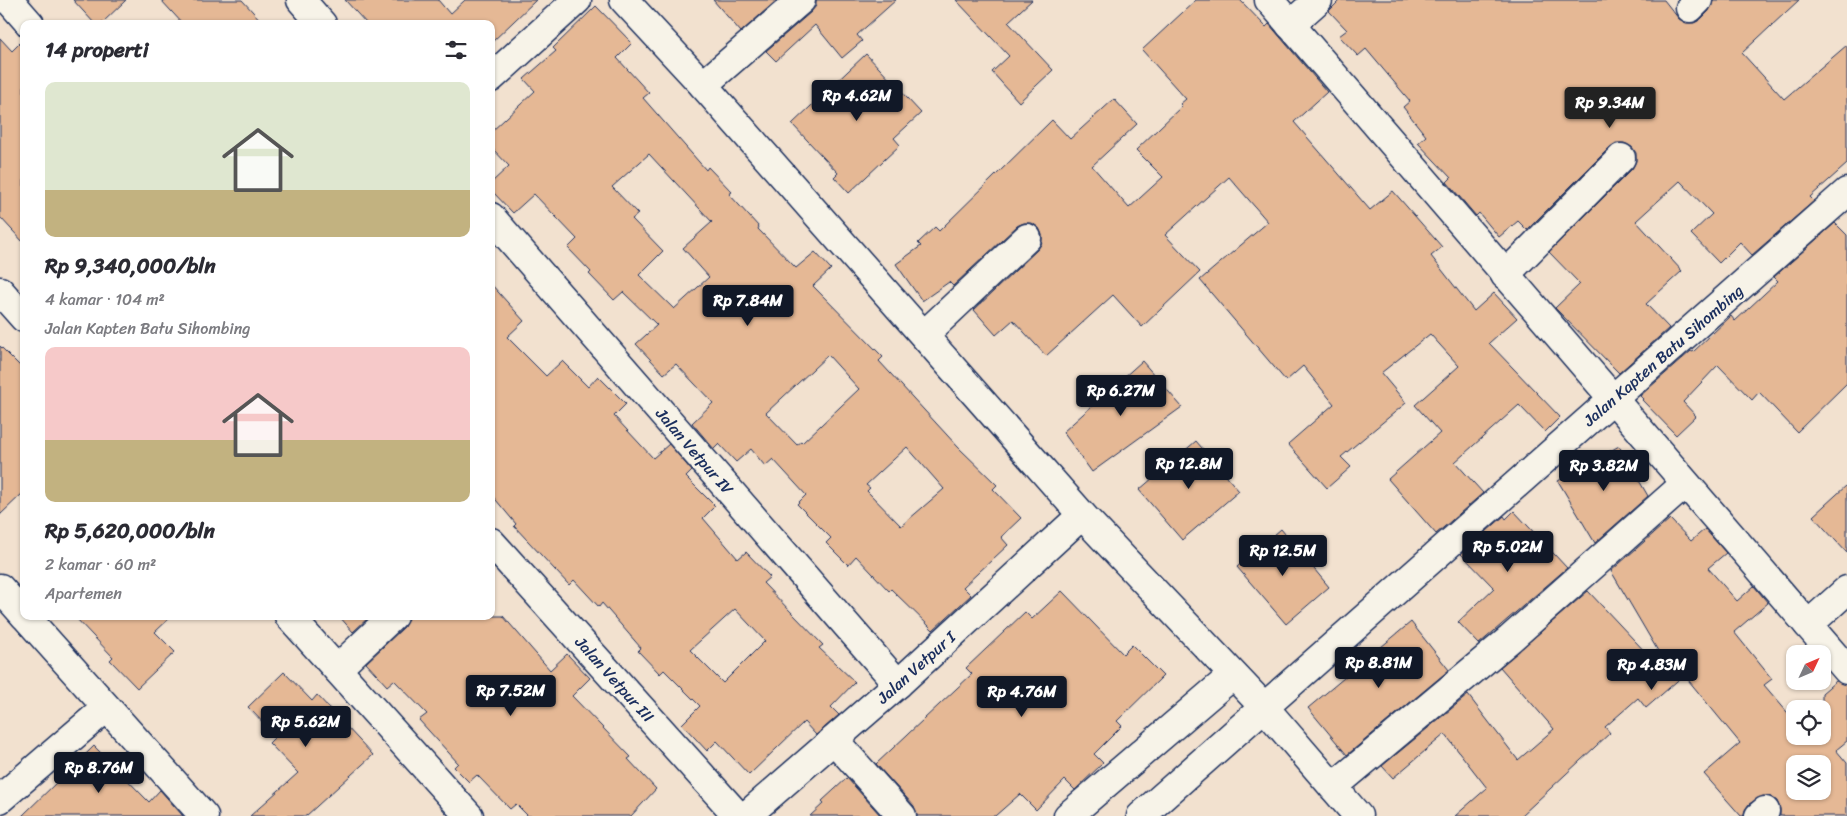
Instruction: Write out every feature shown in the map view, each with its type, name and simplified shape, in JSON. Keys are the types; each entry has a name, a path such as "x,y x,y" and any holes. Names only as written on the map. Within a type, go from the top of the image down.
{"street":[{"path":"9,0 26,20"},
{"path":"301,0 318,20"},
{"path":"495,74 577,0"},
{"path":"624,0 703,85 1082,515 1264,707 1358,816"},
{"path":"703,85 801,0"},
{"path":"1269,0 1612,400 1847,670"},
{"path":"1290,25 1318,0"},
{"path":"1505,275 1621,158"},
{"name":"Jalan Kapten Batu Sihombing","path":"1141,816 1847,192"},
{"name":"Jalan Vetpur IV","path":"495,222 898,684"},
{"path":"924,335 1027,238"},
{"path":"0,291 20,314"},
{"path":"1333,787 1510,639 1685,484"},
{"name":"Jalan Vetpur I","path":"746,816 898,684 1082,515"},
{"name":"Jalan Vetpur III","path":"495,546 738,816"},
{"path":"0,588 20,611"},
{"path":"1808,625 1847,590"},
{"path":"28,620 204,816"},
{"path":"293,620 468,816"},
{"path":"337,669 389,620"},
{"path":"1068,816 1233,675"},
{"path":"0,799 106,708"},
{"path":"834,740 902,816"}],"building":[{"path":"73,0 126,0 105,20 91,20"},
{"path":"161,0 242,0 260,20 179,20"},
{"path":"345,0 438,0 450,14 465,0 536,0 495,39 495,20 363,20"},
{"path":"713,0 777,0 741,32"},
{"path":"816,0 896,0 857,35 862,41 842,58 815,25 776,61 766,51 811,12 816,6"},
{"path":"956,0 1032,0 1008,22 1053,70 1019,102 992,72 1009,56"},
{"path":"1196,0 1240,0 1266,27 1269,24 1327,92 1294,122 1370,210 1393,191 1442,247 1431,256 1474,311 1494,293 1517,318 1489,343 1560,417 1545,432 1519,405 1455,462 1483,493 1436,534 1388,479 1440,433 1415,405 1459,366 1430,334 1381,373 1406,403 1341,457 1351,467 1327,488 1288,444 1334,404 1303,366 1286,381 1200,280 1268,222 1229,177 1165,235 1200,272 1142,327 1113,295 1046,356 1013,320 996,335 974,310 1042,243 1042,235 1039,228 1032,223 1024,223 1017,226 953,286 949,282 922,301 896,264 921,246 918,243 935,227 939,231 1052,120 1070,139 1114,99 1137,124 1092,166 1129,208 1163,177 1136,150 1182,106 1180,104 1186,99 1142,50"},
{"path":"1340,0 1664,0 1679,19 1686,23 1694,23 1709,11 1713,0 1799,0 1742,53 1784,99 1847,45 1847,164 1810,197 1814,201 1752,255 1740,242 1719,263 1691,234 1712,214 1680,181 1636,221 1682,271 1646,304 1669,328 1619,373 1555,308 1580,284 1549,252 1632,169 1636,161 1636,153 1632,147 1624,143 1616,143 1610,147 1527,230 1518,221 1499,237 1479,213 1476,216 1447,182 1451,178 1418,143 1426,136 1403,107 1410,101 1366,49 1358,56 1339,36 1347,30 1329,11"},
{"path":"596,6 632,43 617,58 649,93 643,98 706,170 708,167 732,192 729,194 759,227 758,229 796,268 815,252 831,269 813,286 883,357 879,361 958,447 997,485 993,489 1021,518 1001,537 1008,545 963,587 971,595 933,630 891,589 889,591 856,556 848,565 826,543 831,538 797,504 806,495 773,459 765,466 751,449 736,462 719,444 714,449 692,423 713,403 676,364 664,374 636,344 657,325 623,292 614,300 589,274 591,272 568,248 577,239 534,194 513,213 495,194 495,179 509,166 495,151 495,128 535,91 524,79 556,51 553,48","holes":["649,154 712,222 683,248 709,277 674,309 639,275 663,251 632,219 638,214 612,187","828,355 859,389 802,443 797,445 766,413","907,447 944,489 901,526 867,491 870,488 866,485"]},
{"path":"0,38 12,51 20,43 20,239 0,217"},
{"path":"866,54 921,113 894,138 900,145 849,193 834,177 838,173 792,124"},
{"path":"1835,223 1847,235 1847,383 1797,432 1759,392 1752,400 1718,365 1683,402 1696,416 1676,435 1640,396 1691,351 1693,352 1731,316 1735,321 1778,281 1774,277"},
{"path":"495,288 524,321 507,337 546,376 562,361 588,387 598,376 626,404 614,416 653,458 669,444 692,471 686,477 715,506 703,518 738,559 746,552 770,577 763,583 823,645 819,648 855,682 831,707 839,715 816,735 804,722 749,775 717,741 707,751 682,724 700,706 664,670 660,674 638,651 641,648 602,603 599,607 574,580 569,585 514,526 516,524 495,499","holes":["735,609 765,641 723,683 690,650"]},
{"path":"0,346 20,366 20,496 0,515"},
{"path":"1142,361 1182,407 1092,472 1063,432"},
{"path":"1196,441 1239,491 1182,540 1139,490"},
{"path":"1619,446 1648,496 1595,543 1558,481"},
{"path":"1847,485 1847,553 1813,516"},
{"path":"1514,511 1567,568 1479,644 1458,622 1494,588 1461,554 1504,516 1506,519"},
{"path":"1670,519 1691,541 1705,529 1726,553 1708,568 1737,601 1754,586 1768,603 1734,632 1772,679 1764,685 1786,711 1786,745 1831,745 1831,700 1822,700 1822,693 1826,690 1831,690 1831,685 1836,681 1847,685 1847,741 1836,750 1847,763 1847,816 1780,816 1777,801 1771,797 1763,796 1749,804 1744,816 1741,816 1704,774 1740,743 1684,675 1646,708 1638,698 1605,727 1610,733 1521,816 1455,816 1487,788 1445,734 1393,778 1382,766 1468,695 1518,760 1554,729 1500,667 1588,591 1650,657 1658,651 1611,571"},
{"path":"1281,529 1329,587 1286,624 1237,567"},
{"path":"1062,591 1123,654 1132,645 1163,676 1117,721 1122,726 1094,754 1103,763 1075,790 1065,780 1036,810 1020,794 995,816 917,816 914,806 876,764 972,674 966,668 1025,612 1032,619"},
{"path":"495,616 503,616 550,670 567,654 590,678 572,696 631,757 628,759 656,789 631,816 528,816 516,804 510,809 477,775 469,782 454,767 458,763 419,720 427,714 394,680 387,686 366,663 404,627 407,620 495,620"},
{"path":"78,620 168,620 155,632 175,652 137,688 110,660 113,657"},
{"path":"342,620 366,620 353,632"},
{"path":"1411,622 1449,670 1347,755 1308,708"},
{"path":"284,672 312,701 317,695 373,755 306,816 250,816 298,773 269,743 276,736 248,707"},
{"path":"94,746 149,802 160,790 183,816 22,816"},
{"path":"847,778 881,816 810,816 824,803 822,801"}]}
